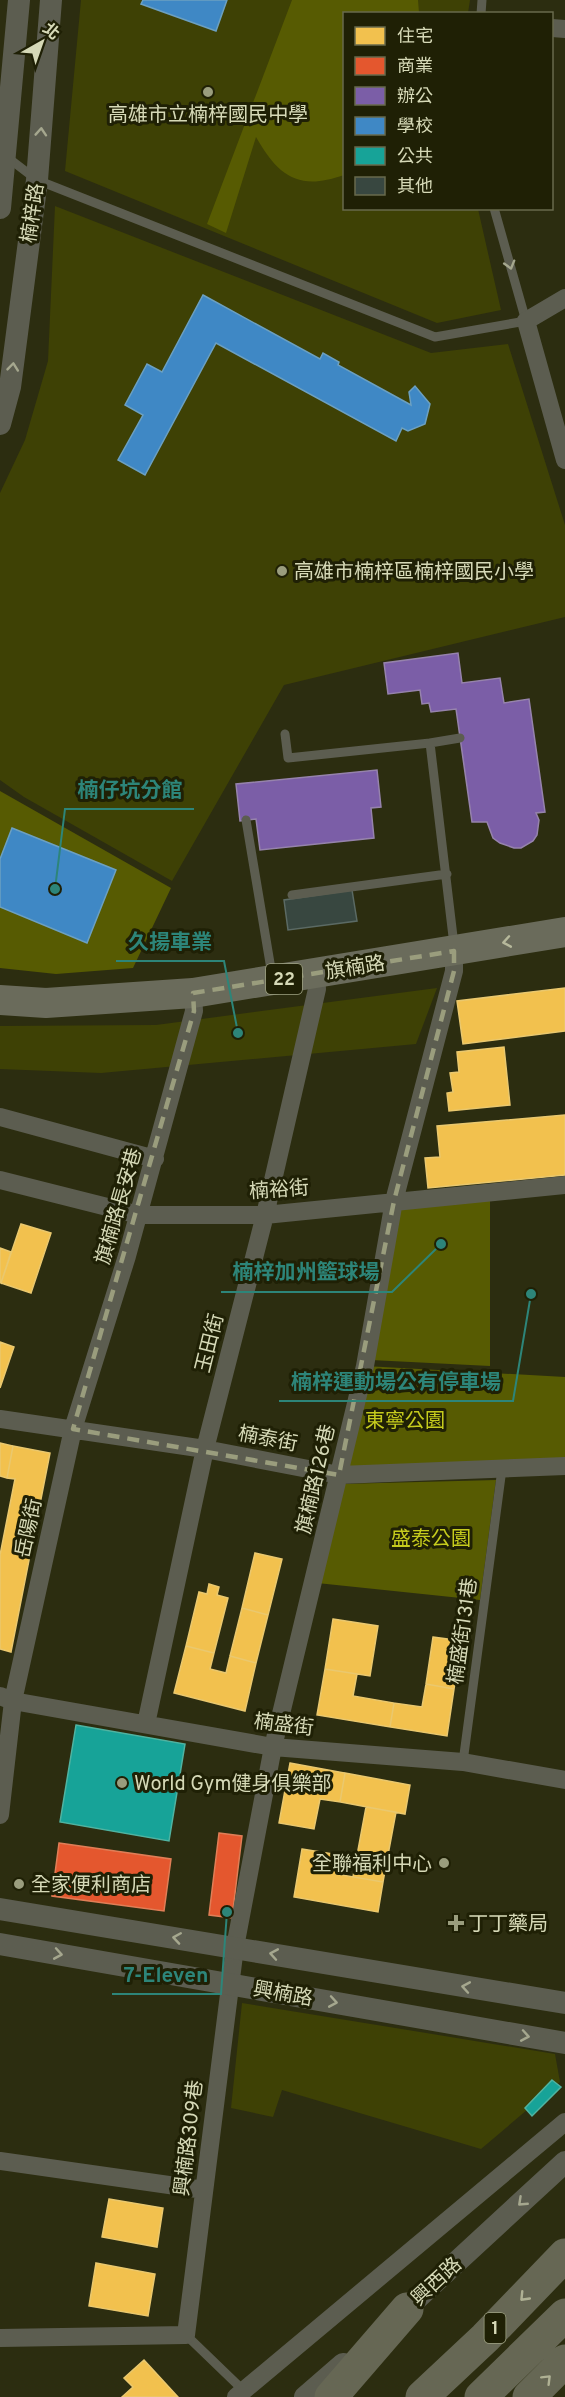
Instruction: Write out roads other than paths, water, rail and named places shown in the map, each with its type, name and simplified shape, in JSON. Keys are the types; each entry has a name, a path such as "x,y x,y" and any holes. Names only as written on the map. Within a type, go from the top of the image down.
{"highway":[{"name":"1","path":"422,2397 485,2338 565,2255"},
{"path":"331,2397 406,2308"},
{"name":"1","path":"482,2397 565,2315"},
{"path":"529,2397 565,2361"}],"main road":[{"name":"旗楠路","path":"454,961 565,932"},
{"name":"旗楠路","path":"0,1017 118,1015 317,981 454,961 565,953"},
{"name":"旗楠路","path":"0,1000 46,1003 193,1002 273,981 317,981"}],"street":[{"name":"楠梓路","path":"0,207 19,0"},
{"name":"楠梓路","path":"0,424 10,387 37,180 51,0"},
{"path":"565,298 526,321 565,460"},
{"name":"旗楠路126巷","path":"235,1947 273,1747 365,1366 394,1201 454,961"},
{"name":"玉田街","path":"146,1724 205,1449 265,1215 317,981"},
{"name":"旗楠路長安巷","path":"73,1429 155,1159 193,1002"},
{"path":"0,1117 155,1159"},
{"name":"楠裕街","path":"0,1180 139,1215 265,1215 565,1185"},
{"name":"楠泰街","path":"0,1419 205,1449 339,1475 565,1466"},
{"name":"岳陽街","path":"0,1815 7,1699 73,1429"},
{"name":"楠盛街","path":"7,1699 273,1747 463,1762 565,1780"},
{"name":"興楠路","path":"0,1909 565,2003"},
{"name":"興楠路","path":"0,1944 565,2043"},
{"name":"興楠路309巷","path":"186,2335 235,1947"},
{"path":"239,2393 565,2122"},
{"path":"0,2161 204,2190"},
{"name":"興西路","path":"305,2397 565,2162"},
{"path":"0,2338 186,2335"}],"lane":[{"path":"3,156 37,180 435,338 526,321 495,210"},
{"path":"285,734 288,758 460,738"},
{"path":"430,743 447,874 454,961"},
{"path":"246,820 273,981"},
{"path":"292,895 447,874"},
{"name":"楠盛街131巷","path":"463,1762 502,1469"},
{"path":"186,2335 239,2393"}],"place":[{"name":"高雄市立楠梓國民中學","path":"208,92"},
{"name":"高雄市楠梓區楠梓國民小學","path":"282,571"},
{"name":"楠仔坑分館","path":"55,889"},
{"name":"久揚車業","path":"238,1033"},
{"name":"楠梓加州籃球場","path":"441,1244"},
{"name":"楠梓運動場公有停車場","path":"531,1294"},
{"name":"World Gym健身俱樂部","path":"122,1783"},
{"name":"全聯福利中心","path":"444,1863"},
{"name":"全家便利商店","path":"19,1884"},
{"name":"7-Eleven","path":"227,1912"},
{"name":"丁丁藥局","path":"456,1923"}],"park label":[{"name":"東寧公園","path":"405,1420"},
{"name":"盛泰公園","path":"431,1538"}]}
